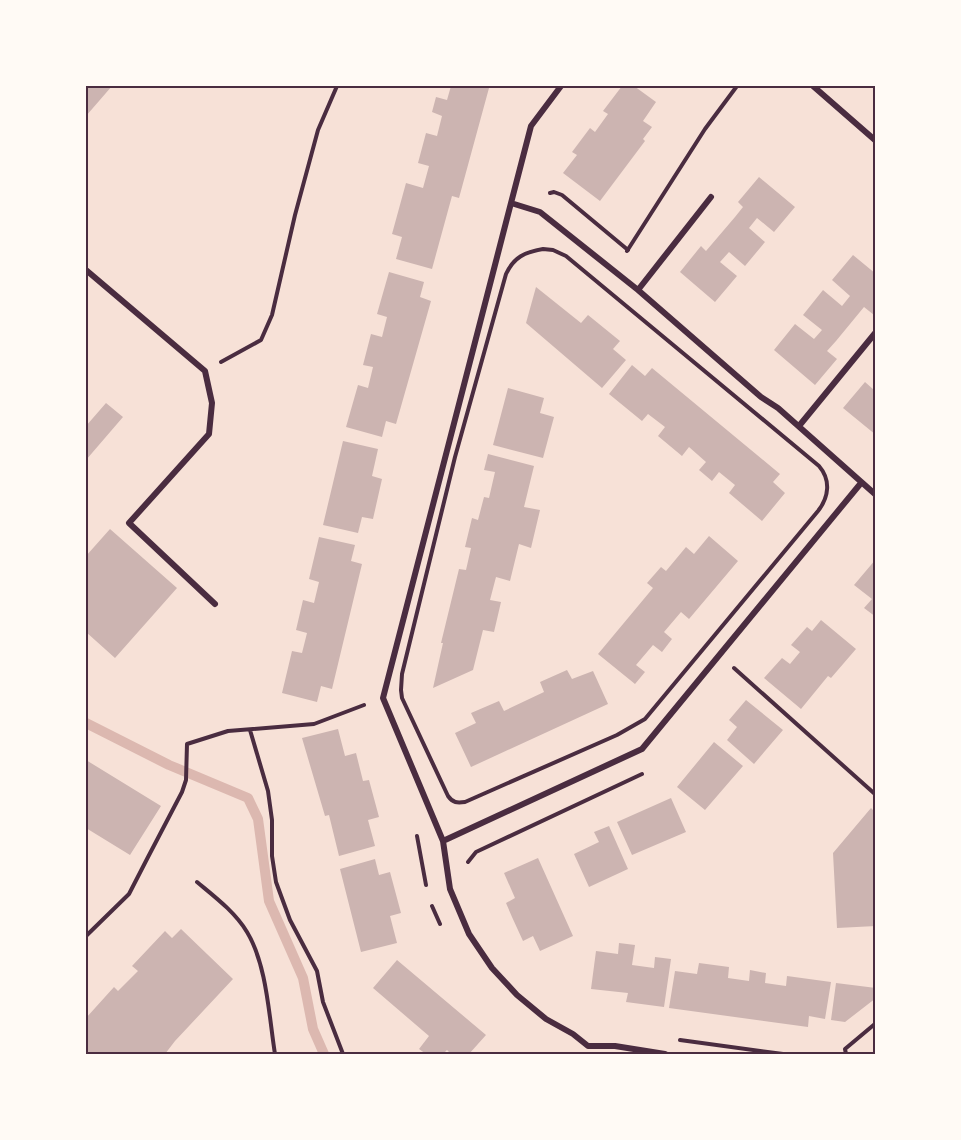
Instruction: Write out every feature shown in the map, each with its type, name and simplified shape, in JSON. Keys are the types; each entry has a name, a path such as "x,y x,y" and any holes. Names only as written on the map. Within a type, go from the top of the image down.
{"street":[{"path":"561,86 531,126 383,698 443,841 450,889 470,934 492,968 517,995 546,1019 573,1034 588,1046 615,1046 665,1054"},
{"path":"813,86 876,141"},
{"path":"638,290 711,197"},
{"path":"511,202 540,212 638,290 761,397 799,426 876,495"},
{"path":"86,270 205,371 212,403 209,434 129,523 215,604"},
{"path":"799,426 876,332"},
{"path":"443,841 642,749 861,483"}],"path":[{"path":"205,371 261,340 272,315 295,215 318,130 337,86"},
{"path":"615,273 705,129 737,86"},
{"path":"543,193 554,192 562,195 628,250"},
{"path":"543,249 553,250 566,256 819,466 825,473 828,484 825,503 645,719 617,735 465,802 452,801 402,699 402,674 455,457 506,274 511,264 519,256 543,249"},
{"path":"726,676 741,658"},
{"path":"733,668 876,795"},
{"path":"86,936 129,894 182,792 186,780 187,744 228,731 314,724 383,698"},
{"path":"250,730 268,791 276,882 290,920 316,972 333,1032 343,1054"},
{"path":"466,866 476,852 647,772"},
{"path":"416,833 427,888"},
{"path":"197,882 229,910 247,932 260,965 275,1054"},
{"path":"430,897 441,926"},
{"path":"846,1054 845,1049 849,1044 876,1023"},
{"path":"672,1039 783,1054"}],"building":[{"path":"86,86 112,86 86,116"},
{"path":"451,86 489,88 459,198 452,196 432,269 396,259 402,237 392,234 406,183 423,188 429,166 418,163 426,133 437,136 442,116 432,112 436,97 447,100"},
{"path":"622,86 634,86 656,102 643,121 652,127 643,139 645,141 600,201 563,173 577,155 572,152 590,128 595,132 608,114 603,111"},
{"path":"759,177 795,207 774,232 757,218 749,228 765,242 745,266 729,252 720,262 737,276 715,302 680,272 701,246 706,251 735,217 743,207 738,202"},
{"path":"853,255 876,274 876,312 874,315 864,307 827,351 837,359 815,385 774,350 795,324 814,339 822,330 803,315 823,290 842,306 850,296 832,280"},
{"path":"389,272 424,282 420,297 431,301 396,424 386,421 382,437 346,427 358,385 368,388 373,367 363,365 371,334 382,337 387,317 377,314"},
{"path":"536,287 581,323 588,315 620,341 613,349 626,360 602,388 526,323"},
{"path":"632,365 645,376 652,368 780,474 773,482 785,493 762,521 729,493 735,485 719,472 712,481 699,470 706,462 689,447 682,456 658,436 665,427 648,414 642,421 609,394"},
{"path":"865,382 874,390 876,389 876,435 843,408"},
{"path":"508,388 544,398 540,413 554,417 543,458 493,445"},
{"path":"106,403 123,417 86,460 86,426"},
{"path":"343,441 378,449 372,476 382,479 373,519 362,517 358,533 323,525"},
{"path":"488,454 534,466 524,507 540,510 531,548 519,544 510,581 496,577 490,600 501,602 494,632 483,630 473,670 433,688 459,569 466,570 471,548 465,547 472,518 478,520 484,497 489,498 495,472 484,470"},
{"path":"110,529 177,588 115,658 86,632 86,556"},
{"path":"709,536 738,561 689,619 681,612 664,632 672,639 662,652 653,645 636,665 645,672 635,684 598,654 653,588 647,583 661,567 666,571 686,547 694,554"},
{"path":"319,537 355,545 351,561 362,564 332,689 321,686 317,702 282,693 292,651 302,653 307,633 296,630 303,600 314,603 319,582 309,579"},
{"path":"876,559 876,617 864,608 872,599 854,585"},
{"path":"821,620 856,649 831,678 828,676 801,709 764,678 782,658 790,664 800,652 791,645 807,627 812,631"},
{"path":"567,670 572,679 593,671 608,704 471,767 455,733 476,723 471,713 499,701 504,711 544,692 540,682"},
{"path":"746,700 783,730 754,764 727,740 737,727 729,720"},
{"path":"338,729 345,756 356,753 363,781 369,780 379,817 368,820 375,846 339,856 329,815 325,816 302,738"},
{"path":"714,742 743,766 705,810 677,787"},
{"path":"86,760 161,806 130,855 86,828"},
{"path":"671,798 686,832 632,855 617,822"},
{"path":"871,808 876,810 876,926 837,928 833,853"},
{"path":"609,826 628,869 589,887 574,854 599,842 594,832"},
{"path":"538,858 573,936 540,951 533,936 523,941 506,903 515,898 504,873"},
{"path":"375,859 379,875 390,872 401,913 390,916 397,943 361,952 340,869"},
{"path":"181,929 233,979 165,1054 86,1054 86,1018 114,987 118,991 138,971 132,966 165,931 172,938"},
{"path":"619,943 635,945 632,965 654,968 655,957 671,959 664,1007 626,1002 628,993 591,989 596,951 618,954"},
{"path":"397,960 486,1035 469,1054 451,1054 447,1050 443,1054 426,1054 419,1049 429,1036 373,988"},
{"path":"699,963 729,967 728,978 749,981 750,970 766,973 765,983 786,986 787,976 831,982 825,1019 809,1016 808,1027 669,1008 675,971 697,974"},
{"path":"836,983 876,988 876,998 845,1022 831,1020"}],"waterway":[{"path":"86,723 169,765 248,798 258,819 269,901 303,978 313,1029 324,1054"}]}
